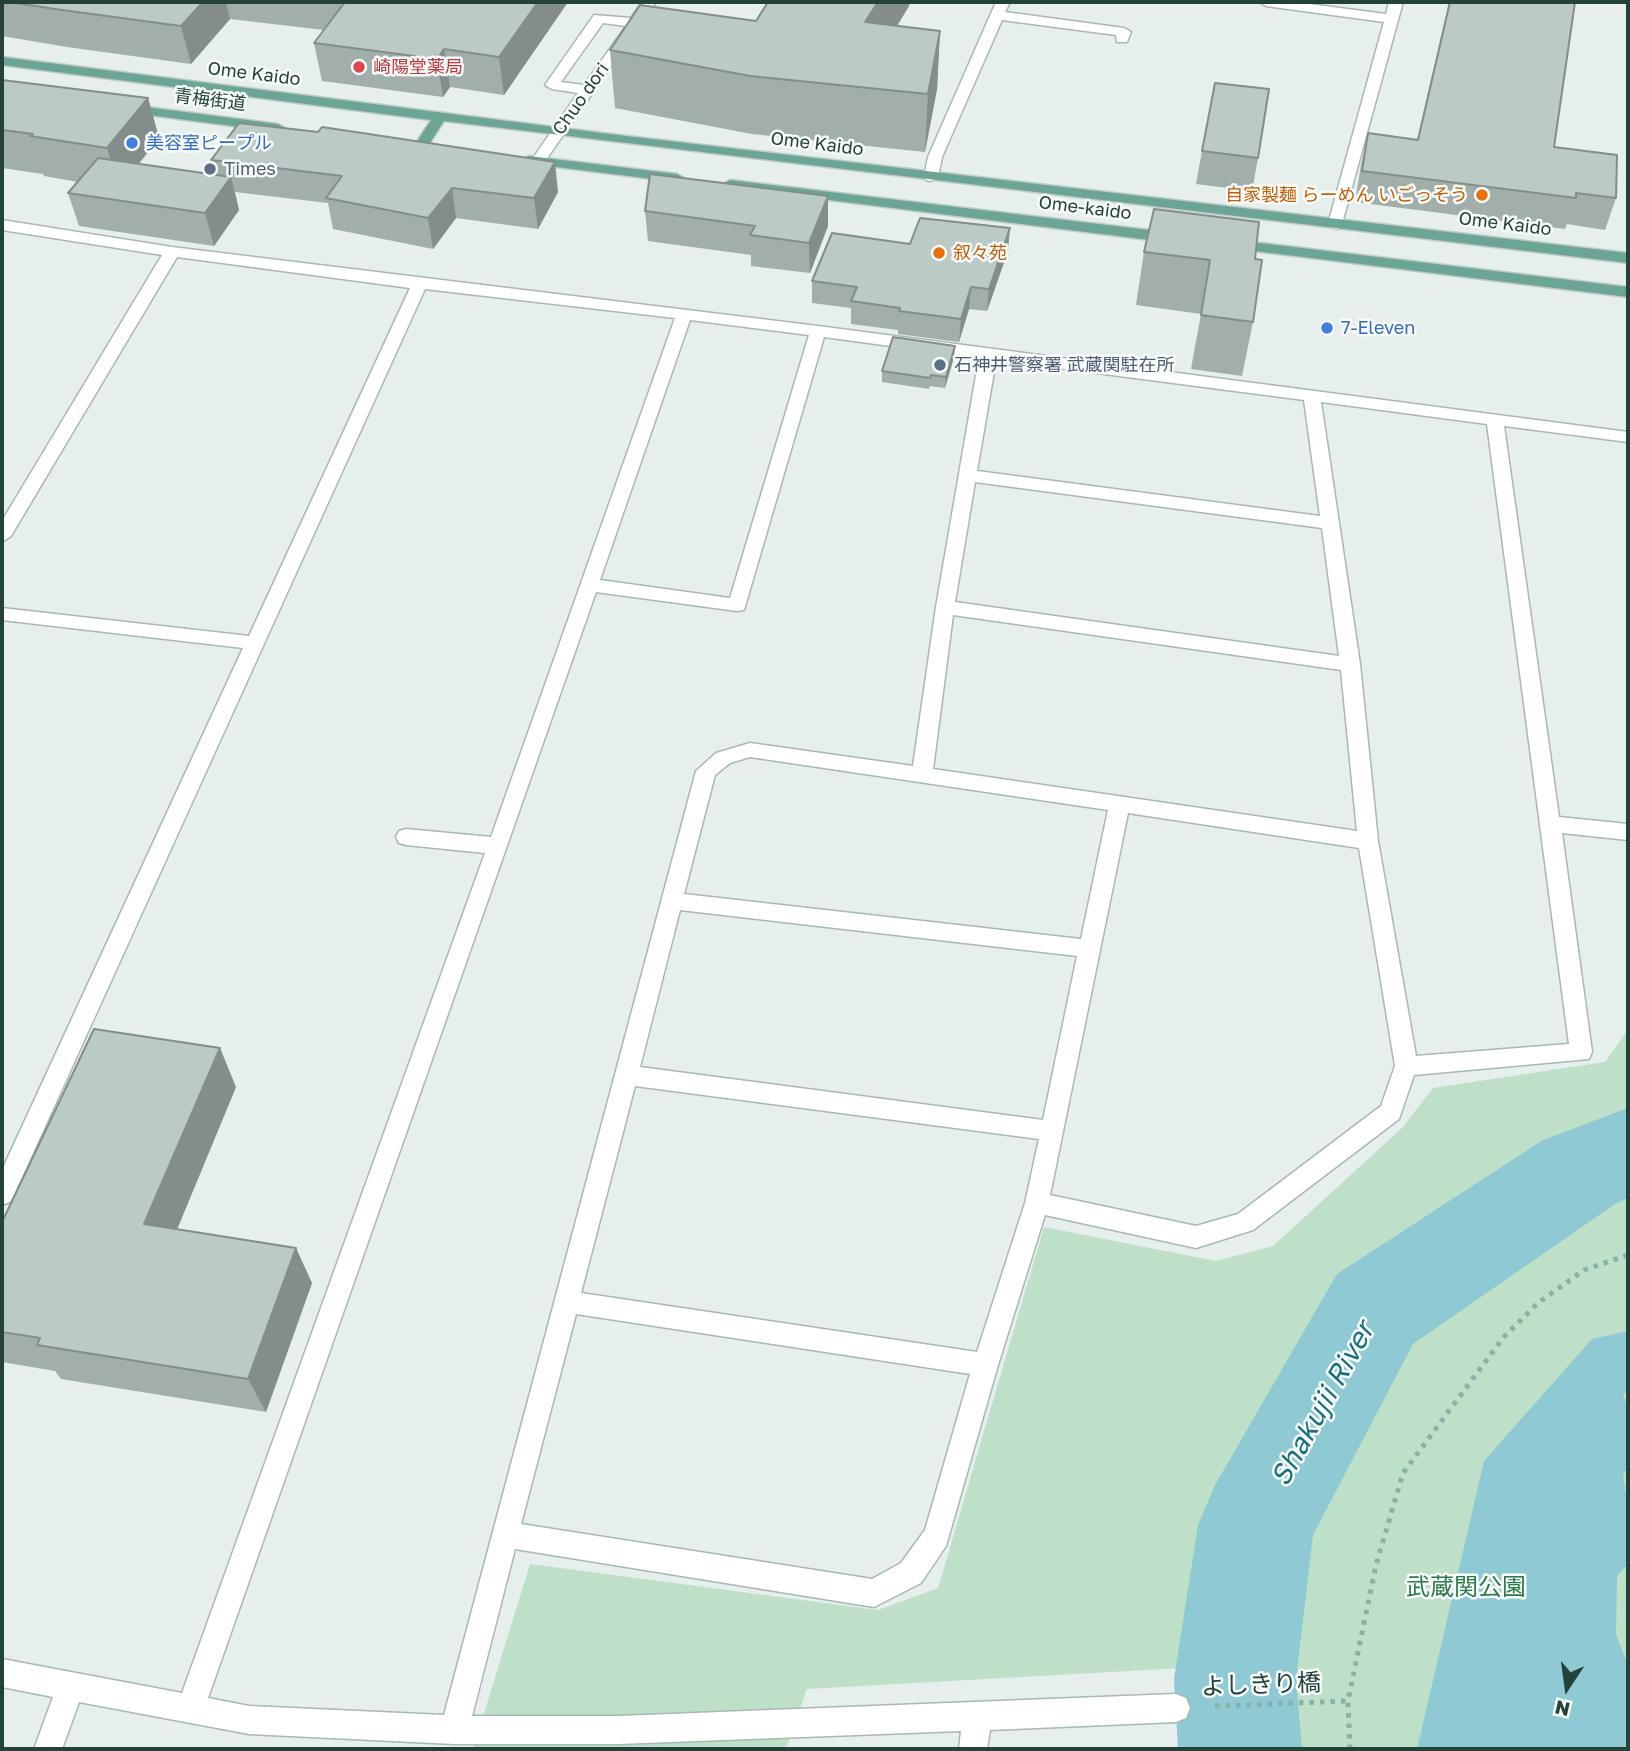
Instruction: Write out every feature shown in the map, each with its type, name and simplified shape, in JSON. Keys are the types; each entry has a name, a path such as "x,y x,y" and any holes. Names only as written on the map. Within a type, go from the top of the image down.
{"main road":[{"name":"Ome Kaido","path":"2,61 558,132 1628,258"},
{"name":"青梅街道","path":"106,106 298,131"},
{"path":"421,146 440,117"},
{"path":"512,158 538,161"},
{"name":"Ome-kaido","path":"538,161 1185,239"},
{"path":"1212,242 1628,292"}],"street":[{"name":"Chuo dori","path":"538,161 649,2"},
{"path":"1266,2 1392,19"},
{"path":"1336,224 1396,2"},
{"path":"931,177 935,156 1000,8 1124,32 1122,39"},
{"path":"587,90 552,85 598,18 634,23"},
{"path":"2,225 172,252 818,331 988,356 1628,437"},
{"path":"2,536 172,252"},
{"path":"2,1195 420,284"},
{"path":"190,1710 498,846 684,314"},
{"path":"588,586 737,605 818,331"},
{"path":"922,774 945,607 988,356"},
{"path":"1037,1203 1196,1237 1245,1222 1391,1112 1406,1066 1368,841 1350,664 1312,397"},
{"path":"1406,1066 1581,1052 1495,420"},
{"path":"969,476 1329,523"},
{"path":"945,607 1350,664"},
{"path":"2,614 256,643"},
{"path":"454,1730 706,771 723,758 750,750 1368,841"},
{"path":"507,1535 874,1593 911,1573 937,1537 985,1365 1037,1203 1120,803"},
{"path":"1551,824 1628,832"},
{"path":"405,837 498,846"},
{"path":"672,901 1089,949"},
{"path":"627,1075 1051,1131"},
{"path":"568,1302 985,1365"},
{"path":"2,1673 249,1720 617,1739 1176,1708"},
{"path":"48,1749 71,1686"},
{"path":"973,1749 977,1717"}],"path":[{"path":"1350,1749 1348,1701 1376,1564 1403,1473 1503,1338 1538,1303 1584,1270 1628,1255"},
{"name":"よしきり橋","path":"1176,1708 1348,1701"}],"green space":[{"name":"武蔵関公園","path":"1628,1030 1628,1749 1255,1749 1236,1665 807,1689 786,1749 473,1749 530,1564 878,1610 938,1588 1044,1227 1216,1261 1273,1246 1402,1128 1433,1088 1605,1062"}],"water":[{"path":"1628,1331 1628,1389 1623,1395 1628,1409 1628,1467 1623,1474 1628,1509 1628,1564 1617,1576 1616,1635 1628,1665 1628,1749 1417,1749 1484,1461 1592,1339"}],"building":[{"path":"10,2 203,2 181,26"},
{"path":"345,2 538,2 499,57 444,49 437,59 314,43"},
{"path":"768,2 878,2 865,22 940,31 928,94 750,76 610,50 640,5 756,21"},
{"path":"1450,2 1575,2 1554,147 1617,155 1616,198 1576,193 1576,198 1362,171 1368,133 1418,140"},
{"path":"2,80 148,98 107,148 2,130"},
{"path":"1215,83 1269,89 1258,158 1202,151"},
{"path":"239,123 318,132 322,127 555,162 534,198 452,188 428,218 326,198 342,176 211,160"},
{"path":"98,158 231,177 205,213 68,193"},
{"path":"650,174 828,196 809,243 750,235 755,226 645,211"},
{"path":"1154,209 1259,222 1255,259 1262,260 1253,322 1201,315 1210,260 1144,252"},
{"path":"920,218 1010,228 989,289 971,287 961,319 899,311 900,308 851,301 857,287 812,281 832,233 910,244"},
{"path":"893,337 955,346 946,377 931,375 930,378 882,371"},
{"path":"94,1029 220,1048 144,1224 296,1248 248,1379 37,1345 40,1338 2,1332 2,1222"}],"waterway":[{"name":"Shakujii River","path":"1240,1749 1235,1679 1256,1525 1375,1309 1579,1172 1628,1152"}],"place":[{"name":"崎陽堂薬局","path":"359,67"},
{"name":"美容室ピープル","path":"132,143"},
{"name":"Times","path":"210,169"},
{"name":"自家製麺 らーめん いごっそう","path":"1482,195"},
{"name":"叙々苑","path":"939,253"},
{"name":"7-Eleven","path":"1327,328"},
{"name":"石神井警察署 武蔵関駐在所","path":"940,365"}]}
